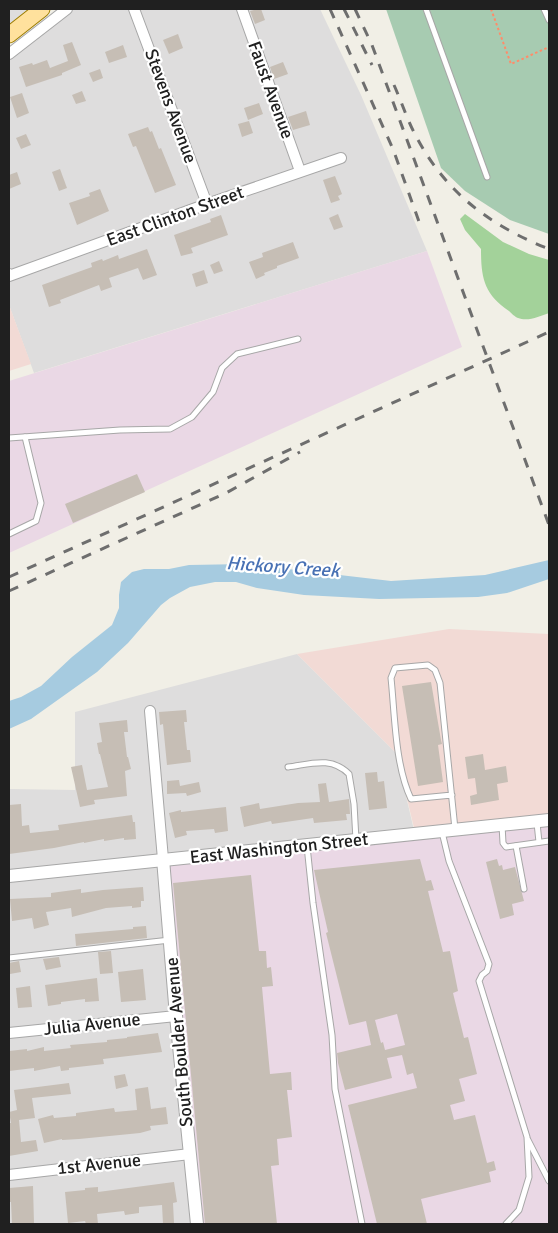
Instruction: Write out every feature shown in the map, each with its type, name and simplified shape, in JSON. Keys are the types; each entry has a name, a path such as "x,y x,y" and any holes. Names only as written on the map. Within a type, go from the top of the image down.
{"main road":[{"path":"9,35 42,9"}],"street":[{"path":"9,54 67,9"},
{"name":"Stevens Avenue","path":"134,9 207,204"},
{"name":"Faust Avenue","path":"242,9 300,171"},
{"name":"East Clinton Street","path":"9,275 341,158"},
{"path":"150,710 164,859"},
{"name":"East Washington Street","path":"9,876 543,821"},
{"name":"South Boulder Avenue","path":"164,859 176,1016 197,1224"},
{"name":"Julia Avenue","path":"9,1033 176,1016"},
{"name":"1st Avenue","path":"9,1174 190,1154"}],"lane":[{"path":"426,9 487,177"},
{"path":"544,9 549,20"},
{"path":"9,438 120,430 170,429 192,417 213,392 222,368 237,354 298,339"},
{"path":"9,534 36,521 41,503 24,437"},
{"path":"452,795 411,799 405,786 400,767 391,678 395,668 428,665 436,670 440,683 452,795 455,830"},
{"path":"288,767 322,762 336,764 349,774 354,804 356,841"},
{"path":"539,842 543,821"},
{"path":"502,825 503,843 506,847 549,841"},
{"path":"442,831 449,861 489,964 487,971 482,974 479,981 527,1137 549,1182"},
{"path":"307,846 313,903 332,1035 335,1089 362,1224"},
{"path":"516,846 524,889"},
{"path":"9,958 170,940"},
{"path":"506,1224 518,1210 529,1177 527,1137"}],"path":[{"path":"491,9 511,64 549,47"}],"shaded area":[{"path":"9,9 36,9 9,30"},
{"path":"57,9 320,9 361,95 427,251 34,373 9,305 9,47"},
{"path":"427,251 462,347 9,553 9,381"},
{"path":"9,305 31,364 9,371"},
{"path":"449,629 549,634 549,817 415,832 396,753 297,654"},
{"path":"297,654 396,753 416,839 197,1224 9,1224 9,789 75,790 75,712"},
{"path":"549,823 549,1224 197,1224 169,863"}],"green space":[{"path":"386,9 549,9 549,234 510,220 465,191 441,168"},
{"path":"465,214 503,242 529,254 549,260 549,313 534,318 518,318 494,298 489,292 483,277 481,249 465,230 460,219"}],"water":[{"path":"549,560 549,579 507,593 478,597 379,599 304,595 257,588 236,582 215,582 190,587 161,605 128,643 97,672 31,719 9,729 9,701 41,686 72,657 112,625 119,608 121,582 132,572 144,569 169,569 189,565 245,564 391,581 485,575"}],"building":[{"path":"261,9 265,20 255,24 250,11"},
{"path":"178,34 183,48 169,54 163,40"},
{"path":"72,42 81,65 62,73 62,75 26,87 19,67 47,60 50,68 68,61 63,45"},
{"path":"123,45 127,57 109,63 105,52"},
{"path":"283,62 288,74 274,79 270,67"},
{"path":"100,69 103,78 93,82 89,73"},
{"path":"82,91 86,101 76,104 72,95"},
{"path":"22,93 29,113 17,118 10,97"},
{"path":"259,103 263,114 248,120 244,108"},
{"path":"306,111 310,125 293,130 288,117"},
{"path":"249,121 253,133 242,137 238,124"},
{"path":"148,127 150,132 152,131 159,149 161,148 176,185 155,193 136,146 133,147 128,134"},
{"path":"26,134 31,145 21,149 16,138"},
{"path":"60,169 67,188 59,191 52,172"},
{"path":"17,172 21,184 9,189 9,175"},
{"path":"335,176 342,194 338,196 340,200 331,203 323,180"},
{"path":"100,189 109,211 77,225 69,203 90,196 89,193"},
{"path":"338,214 343,227 334,230 329,218"},
{"path":"221,215 228,235 191,248 193,253 181,256 174,235 211,222 210,219"},
{"path":"293,242 299,258 277,266 277,268 264,273 265,275 256,279 249,262 263,257 262,253"},
{"path":"147,249 157,275 143,280 138,268 109,278 112,287 101,291 99,285 60,300 61,303 49,307 42,285 92,267 91,263 102,259 103,261 118,255 119,259"},
{"path":"219,261 223,271 214,274 210,265"},
{"path":"204,270 208,283 196,287 192,274"},
{"path":"137,474 145,492 73,523 65,504"},
{"path":"431,682 442,744 438,745 443,782 418,786 402,686"},
{"path":"186,710 187,722 184,722 187,750 190,750 191,762 167,765 163,724 160,725 159,712"},
{"path":"127,720 128,732 124,732 127,757 131,769 125,771 127,796 94,800 95,804 80,807 71,767 82,765 87,790 108,787 97,743 102,742 99,723"},
{"path":"483,754 485,770 506,766 508,782 497,784 499,800 471,805 470,796 477,794 475,778 468,779 465,757"},
{"path":"377,772 378,782 384,781 387,808 369,810 365,773"},
{"path":"179,780 180,786 199,782 201,792 187,796 186,793 167,794 167,781"},
{"path":"326,783 329,802 349,799 350,814 346,814 347,820 314,823 313,818 272,824 271,821 244,827 240,807 259,803 260,809 298,803 320,802 318,784"},
{"path":"21,804 22,826 29,825 30,833 59,830 58,825 132,815 133,822 135,822 136,839 124,840 124,838 104,841 104,839 9,854 9,805"},
{"path":"226,807 228,831 215,833 214,829 186,831 187,835 175,838 169,813 181,810 181,812"},
{"path":"420,859 426,881 431,880 434,890 428,891 443,952 450,951 458,991 453,993 464,1038 468,1037 477,1074 459,1079 465,1101 450,1105 454,1120 475,1115 487,1163 494,1161 496,1170 489,1172 491,1182 421,1199 427,1224 377,1224 348,1105 417,1088 413,1073 407,1075 402,1055 387,1058 392,1078 345,1090 337,1053 371,1045 366,1021 349,1025 326,933 328,932 314,870","holes":["397,1014 405,1045 385,1050 383,1042 381,1043 375,1020"]},
{"path":"497,859 499,866 502,865 503,870 515,867 524,901 512,904 514,915 500,919 486,862"},
{"path":"251,875 259,951 266,951 267,968 271,967 273,986 262,987 270,1074 291,1072 292,1090 287,1090 292,1137 277,1139 279,1165 271,1166 277,1224 205,1224 173,883"},
{"path":"143,887 144,901 141,901 141,907 106,908 72,917 71,908 46,912 49,925 34,929 32,918 12,921 10,899 51,897 51,893 81,889 81,893"},
{"path":"146,926 147,938 76,946 75,934 133,929 133,927"},
{"path":"111,951 113,973 100,974 98,952"},
{"path":"59,957 61,967 46,970 43,959"},
{"path":"19,961 21,972 10,974 9,963"},
{"path":"143,969 146,1000 121,1002 118,972"},
{"path":"97,978 99,1001 85,1002 85,999 61,1002 61,1004 48,1006 45,985"},
{"path":"30,986 32,1007 18,1008 16,988"},
{"path":"158,1033 162,1052 103,1059 104,1064 69,1068 69,1070 61,1071 60,1066 34,1071 34,1068 9,1071 9,1051 27,1049 27,1051 44,1047 44,1051 71,1048 70,1045 107,1042 107,1040"},
{"path":"125,1074 128,1086 116,1089 114,1076"},
{"path":"69,1083 71,1094 32,1098 35,1118 19,1120 21,1142 36,1140 38,1151 9,1156 9,1123 11,1123 9,1112 17,1110 14,1090"},
{"path":"148,1087 151,1109 166,1107 168,1124 150,1126 151,1130 140,1133 62,1139 44,1143 38,1119 53,1115 54,1118 76,1116 76,1113 114,1108 115,1112 137,1110 135,1089"},
{"path":"174,1182 177,1202 173,1203 174,1223 163,1224 162,1205 139,1207 139,1213 125,1215 124,1211 97,1214 98,1224 86,1224 85,1221 68,1223 65,1192 98,1187 98,1192"},
{"path":"33,1186 34,1224 12,1224 9,1188"}],"railway":[{"path":"330,9 393,149 422,230"},
{"path":"344,9 372,65"},
{"path":"355,9 372,45 549,525"},
{"path":"394,85 417,138 442,176 457,192 490,219 508,230 549,249"},
{"path":"9,577 549,332"},
{"path":"9,591 226,493 300,452"}],"water label":[{"name":"Hickory Creek","path":"283,566"}]}
